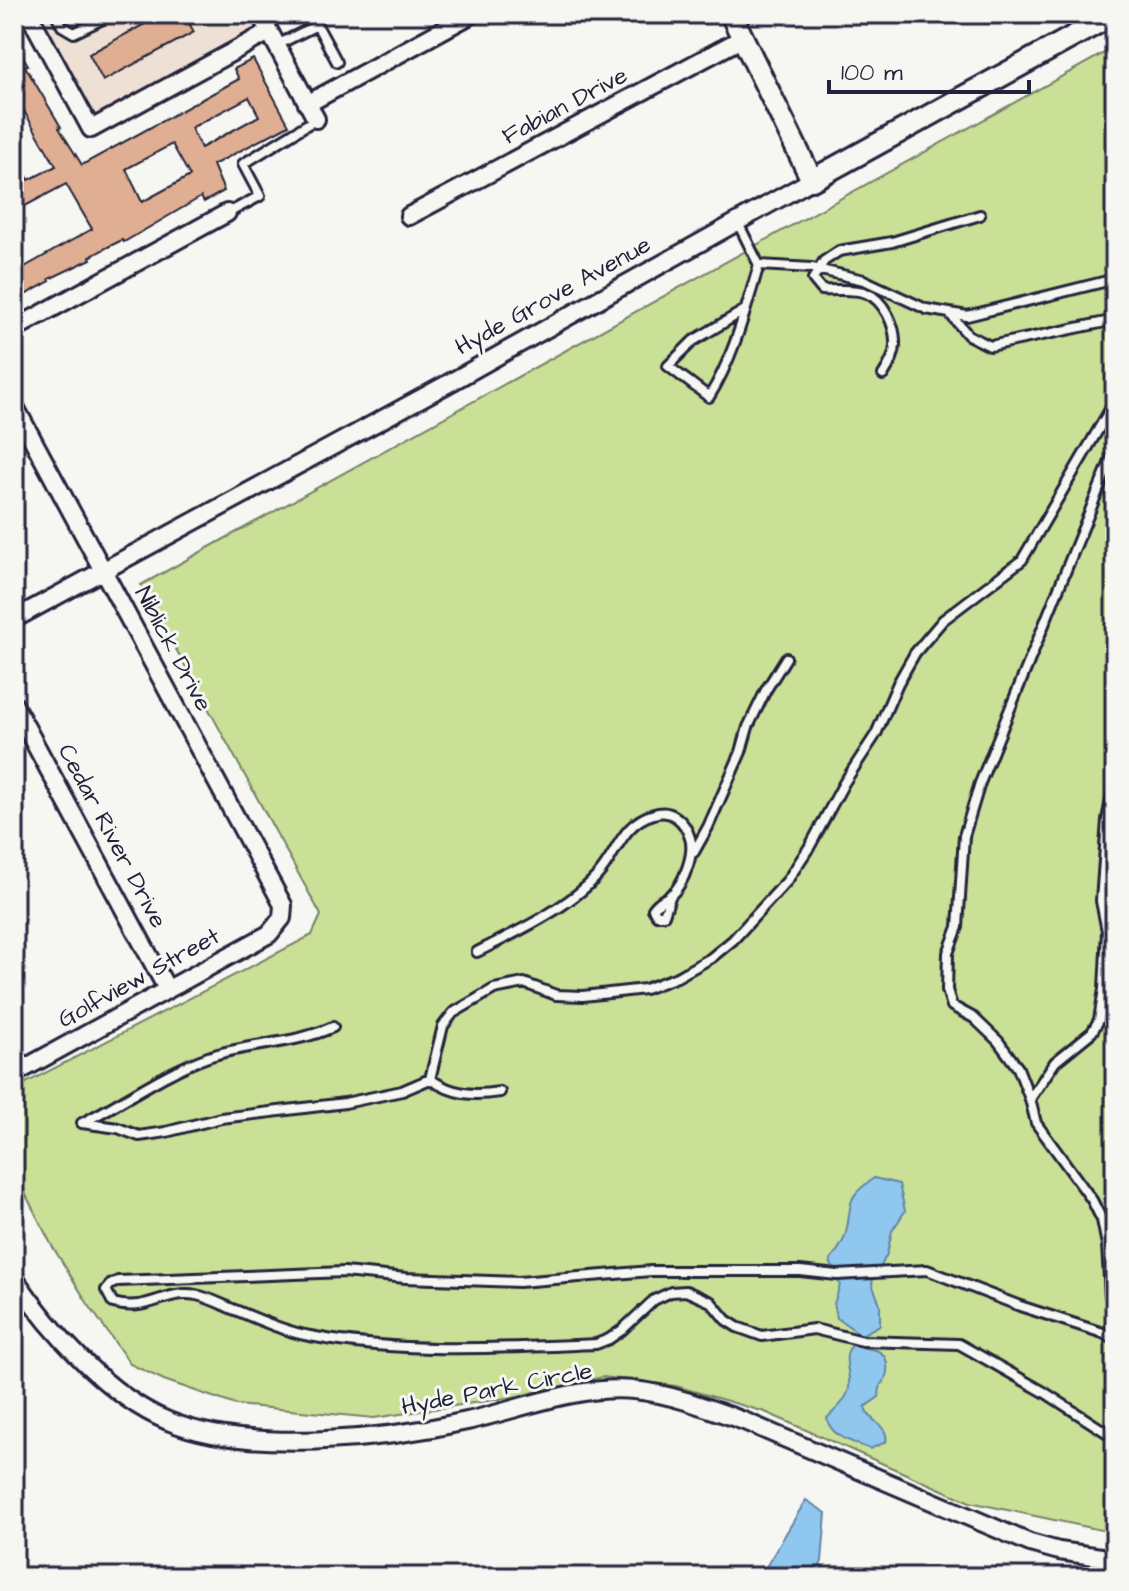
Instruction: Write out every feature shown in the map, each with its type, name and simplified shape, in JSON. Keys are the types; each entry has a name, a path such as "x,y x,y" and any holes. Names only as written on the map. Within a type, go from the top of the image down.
{"street":[{"path":"29,14 91,129 273,39"},
{"path":"260,14 312,112 472,14"},
{"path":"731,14 812,180"},
{"name":"Hyde Grove Avenue","path":"14,619 1114,14"},
{"name":"Fabian Drive","path":"409,216 743,38"},
{"path":"14,329 227,213"},
{"name":"Niblick Drive","path":"14,405 283,905 282,918"},
{"name":"Cedar River Drive","path":"14,705 167,989"},
{"name":"Golfview Street","path":"14,1074 269,934 282,918"},
{"name":"Hyde Park Circle","path":"14,1278 74,1351 105,1380 154,1414 170,1422 205,1431 257,1441 391,1434 451,1425 575,1395 631,1390 696,1404 744,1421 1030,1543 1059,1551 1115,1559"}],"lane":[{"path":"56,14 62,26 74,33 113,14"},
{"path":"311,14 337,62"},
{"path":"273,39 317,25"},
{"path":"227,213 260,196 243,164 312,112"},
{"path":"883,375 896,345 892,324 879,300 863,291 822,290 813,279 824,261 839,251 892,242 980,215"},
{"path":"738,223 759,265 732,352 709,397 668,366 693,341 745,310"},
{"path":"759,265 819,270 864,280 926,309 967,316 1115,279"},
{"path":"950,313 968,335 990,346 1115,320"},
{"path":"430,1079 443,1026 453,1013 494,989 524,983 556,995 583,996 645,989 677,977 711,958 733,940 787,881 810,846 844,783 876,734 915,653 943,620 1022,560 1115,401"},
{"path":"1110,1296 1102,1220 1073,1171 1036,1123 1018,1068 998,1041 974,1018 952,1006 947,990 948,953 958,927 964,836 980,783 1115,449"},
{"path":"671,894 708,827 766,690 786,658"},
{"path":"1030,1099 1055,1062 1092,1032 1099,1020 1107,931 1101,901 1107,820 1115,781"},
{"path":"477,952 581,890 598,875 621,837 635,823 654,814 669,812 678,818 688,832 693,846 692,856"},
{"path":"333,1027 299,1040 210,1057 183,1067 82,1123 118,1128 139,1136 221,1118 345,1103 402,1091 430,1079"},
{"path":"430,1079 458,1094 472,1096 500,1092"},
{"path":"1115,1340 927,1270 911,1269 878,1274 651,1271 519,1282 406,1278 344,1272 118,1281 106,1290 113,1303 125,1307 140,1307 182,1294 198,1295 307,1335 352,1342 495,1349 596,1344 622,1330 654,1300 671,1292 686,1291 711,1302 726,1320 737,1327 762,1336 806,1329 878,1341 959,1344 1044,1392 1115,1438"}],"shaded area":[{"path":"35,14 252,14 261,31 93,121"}],"green space":[{"path":"1115,47 1115,1533 970,1502 765,1412 676,1386 603,1377 513,1397 374,1418 236,1405 164,1380 130,1364 51,1244 14,1172 14,1089 312,935 321,915 141,585"}],"water":[{"path":"874,1178 899,1184 905,1211 892,1231 887,1254 875,1271 872,1284 880,1304 880,1325 863,1334 864,1348 882,1354 887,1368 879,1397 865,1407 885,1431 886,1442 870,1449 837,1434 827,1418 848,1392 847,1354 857,1332 837,1318 834,1304 840,1285 830,1261 845,1237 854,1196"},
{"path":"806,1500 826,1513 822,1561 816,1577 760,1577"}],"building":[{"path":"163,14 184,14 194,32 103,81 89,54"},
{"path":"14,41 82,165 239,79 234,69 253,59 289,125 213,165 224,191 204,202 201,197 14,301 14,273 92,229 66,184 14,212 14,153 29,180 56,166 14,94","holes":["249,97 259,116 201,148 191,128","172,144 190,176 142,202 126,169"]}]}
